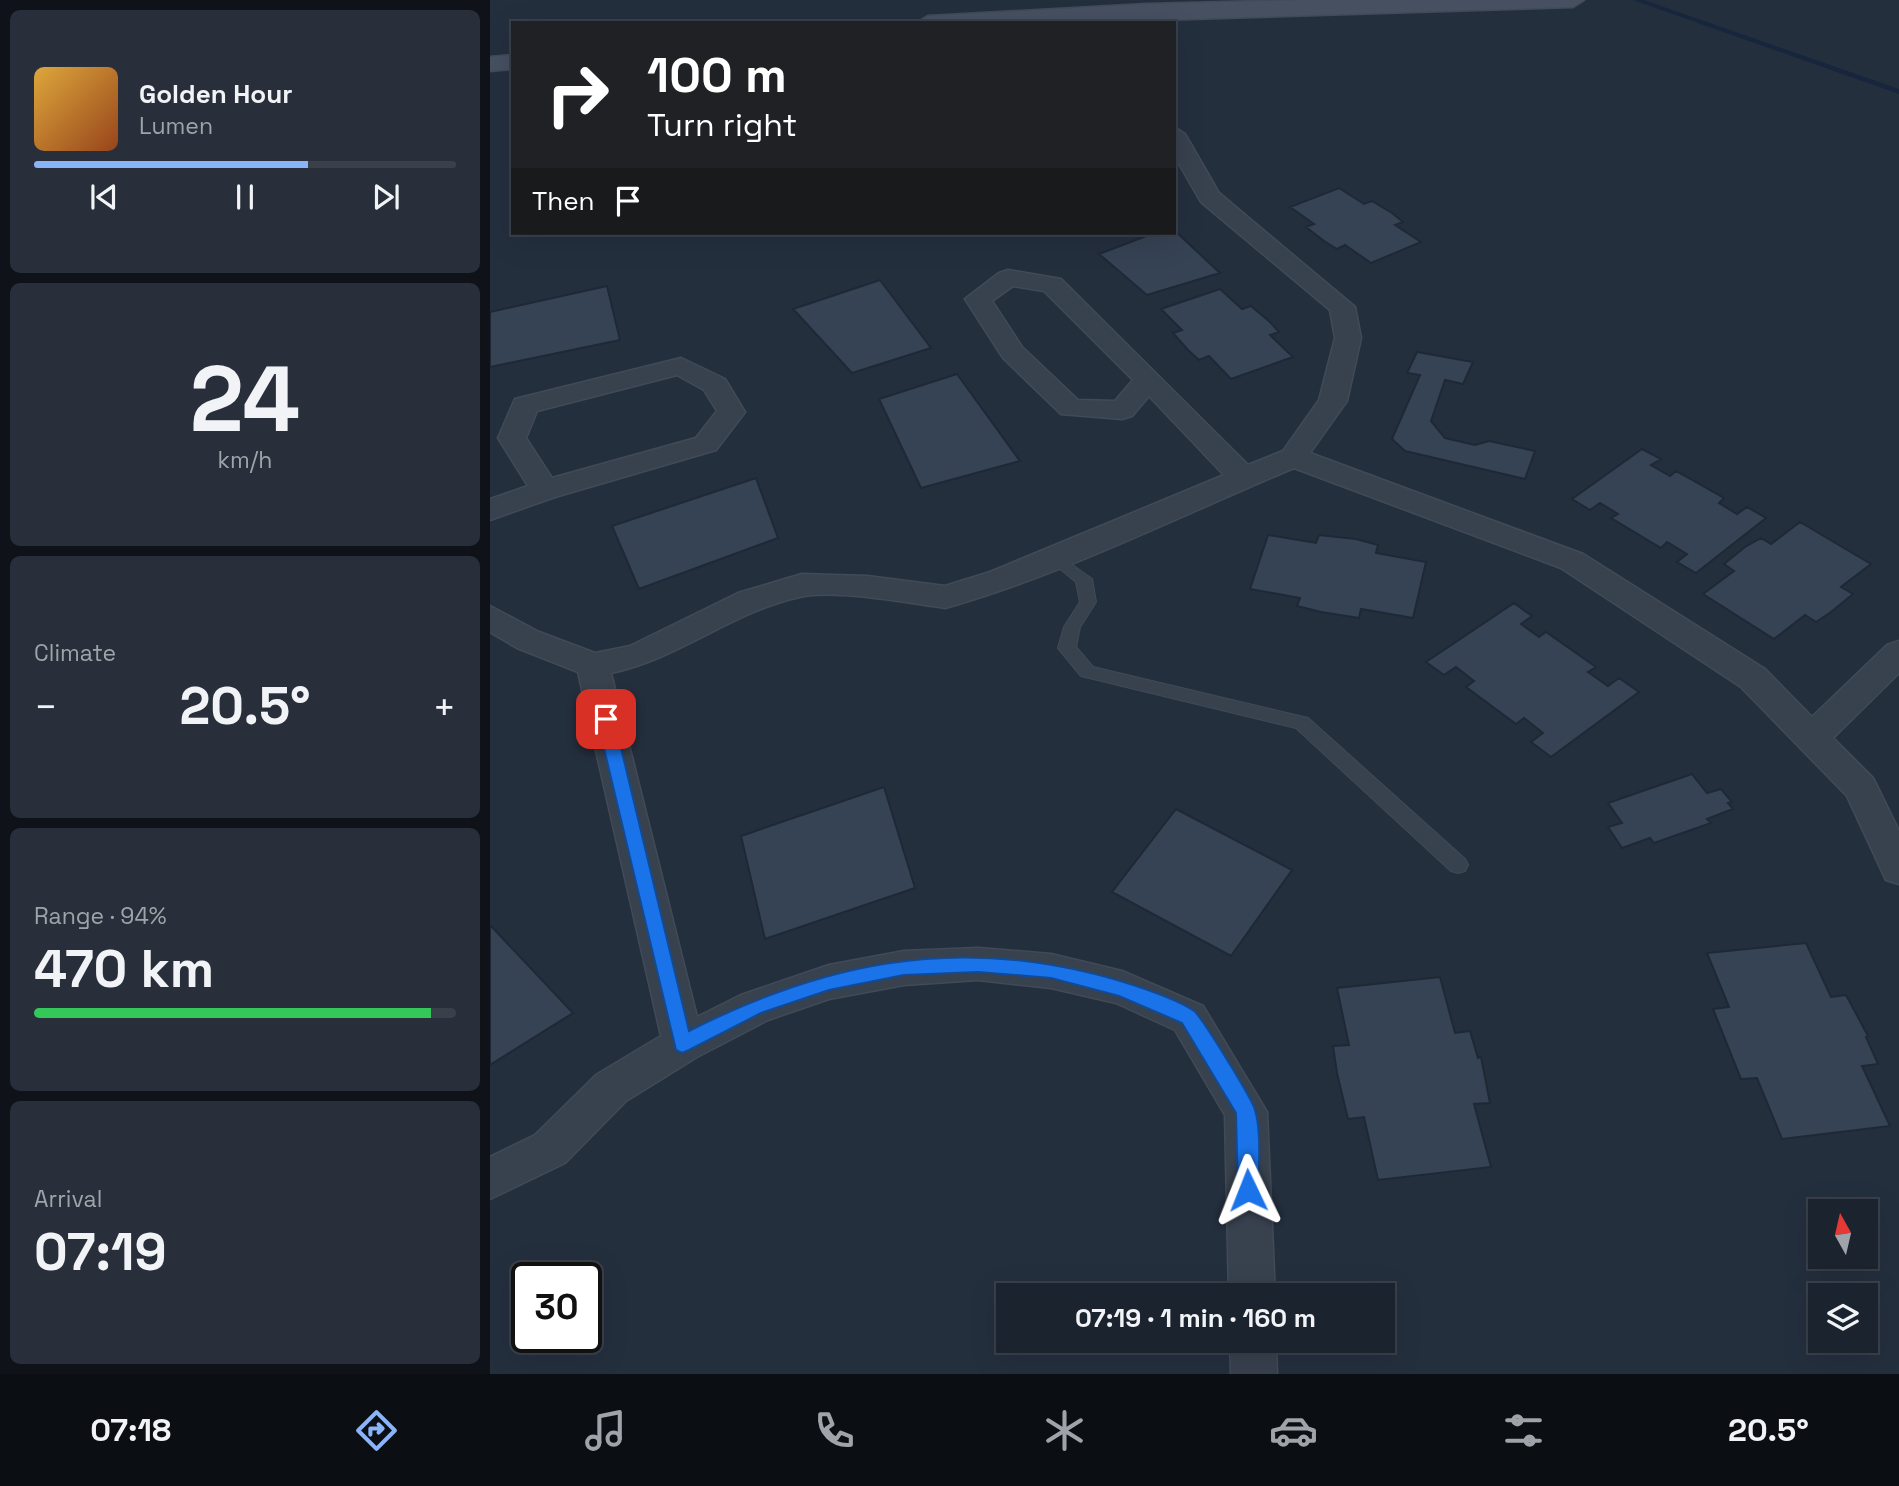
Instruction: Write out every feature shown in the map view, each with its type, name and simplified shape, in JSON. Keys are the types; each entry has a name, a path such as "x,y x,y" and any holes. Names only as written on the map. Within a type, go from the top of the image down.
{"street":[{"path":"1001,21 1573,0"},
{"path":"490,64 511,62"},
{"path":"490,617 528,640 593,665 638,656 749,601 802,585 867,587 945,597 1001,580 1293,457 1333,401 1348,338 1342,307 1209,197 1176,138"},
{"path":"1148,380 1122,410 1071,408 1013,352 978,299 1008,278 1052,284 1148,380 1244,478"},
{"path":"490,510 545,490 706,444 731,412 715,384 681,366 525,405 512,438 545,490"},
{"path":"1293,457 1572,561 1754,678 1861,788 1899,869"},
{"path":"1812,737 1899,653"},
{"path":"593,665 682,1044"},
{"path":"490,1179 550,1149 611,1088 682,1044 755,1007 829,982 904,968 978,964 1051,971 1122,988 1189,1017 1246,1112 1252,1283"},
{"path":"1253,1353 1254,1374"}],"lane":[{"path":"1054,557 1084,579 1088,602 1072,627 1067,648 1087,672 1303,723 1458,865"}],"building":[{"path":"1339,188 1364,204 1372,201 1392,213 1403,222 1395,225 1421,242 1371,263 1345,245 1337,249 1324,241 1306,227 1314,224 1290,207"},
{"path":"1176,232 1220,273 1147,295 1099,254 1149,235 1176,235"},
{"path":"880,280 931,348 852,373 793,309"},
{"path":"607,286 620,340 490,367 490,312"},
{"path":"1220,289 1242,309 1251,306 1270,322 1279,332 1270,335 1293,357 1231,379 1209,356 1199,360 1188,350 1173,333 1182,330 1161,309"},
{"path":"1417,352 1473,362 1463,384 1445,380 1431,421 1445,438 1475,445 1489,441 1535,451 1525,479 1405,451 1392,439 1420,375 1407,373"},
{"path":"957,374 1020,461 921,488 879,399"},
{"path":"1642,449 1661,459 1651,465 1670,476 1676,471 1724,498 1719,503 1737,514 1747,507 1766,518 1696,573 1677,562 1687,554 1667,542 1661,548 1611,518 1618,514 1600,503 1590,510 1572,499"},
{"path":"756,478 778,538 639,589 612,526"},
{"path":"1800,522 1871,564 1841,587 1853,594 1831,612 1816,622 1805,615 1774,639 1703,594 1734,571 1724,564 1745,547 1761,538 1771,544"},
{"path":"1268,535 1316,543 1319,535 1356,539 1378,545 1376,553 1426,562 1413,618 1361,609 1359,618 1321,612 1297,606 1300,598 1250,589"},
{"path":"1514,603 1532,616 1521,624 1539,637 1546,632 1596,667 1588,672 1608,686 1619,678 1639,692 1551,757 1531,742 1543,733 1524,718 1516,724 1466,687 1474,681 1456,667 1444,675 1426,662"},
{"path":"1692,774 1707,793 1721,789 1732,802 1728,803 1733,809 1707,819 1711,823 1654,843 1650,838 1622,848 1608,827 1622,823 1608,803"},
{"path":"884,787 915,888 765,939 741,836"},
{"path":"1176,809 1292,870 1231,956 1112,892"},
{"path":"490,925 573,1013 490,1065"},
{"path":"1806,943 1831,997 1846,995 1868,1036 1866,1037 1878,1064 1862,1066 1890,1126 1782,1139 1757,1078 1741,1079 1713,1009 1729,1007 1707,953"},
{"path":"1440,977 1455,1033 1470,1031 1478,1058 1481,1057 1490,1103 1474,1104 1491,1167 1378,1180 1364,1117 1348,1119 1337,1073 1333,1046 1349,1045 1337,988"}],"waterway":[{"path":"1637,0 1899,92"}],"route":[{"path":"606,719 682,1044 755,1007 829,982 904,968 978,964 1051,971 1122,988 1189,1017 1246,1112 1248,1190"}]}
